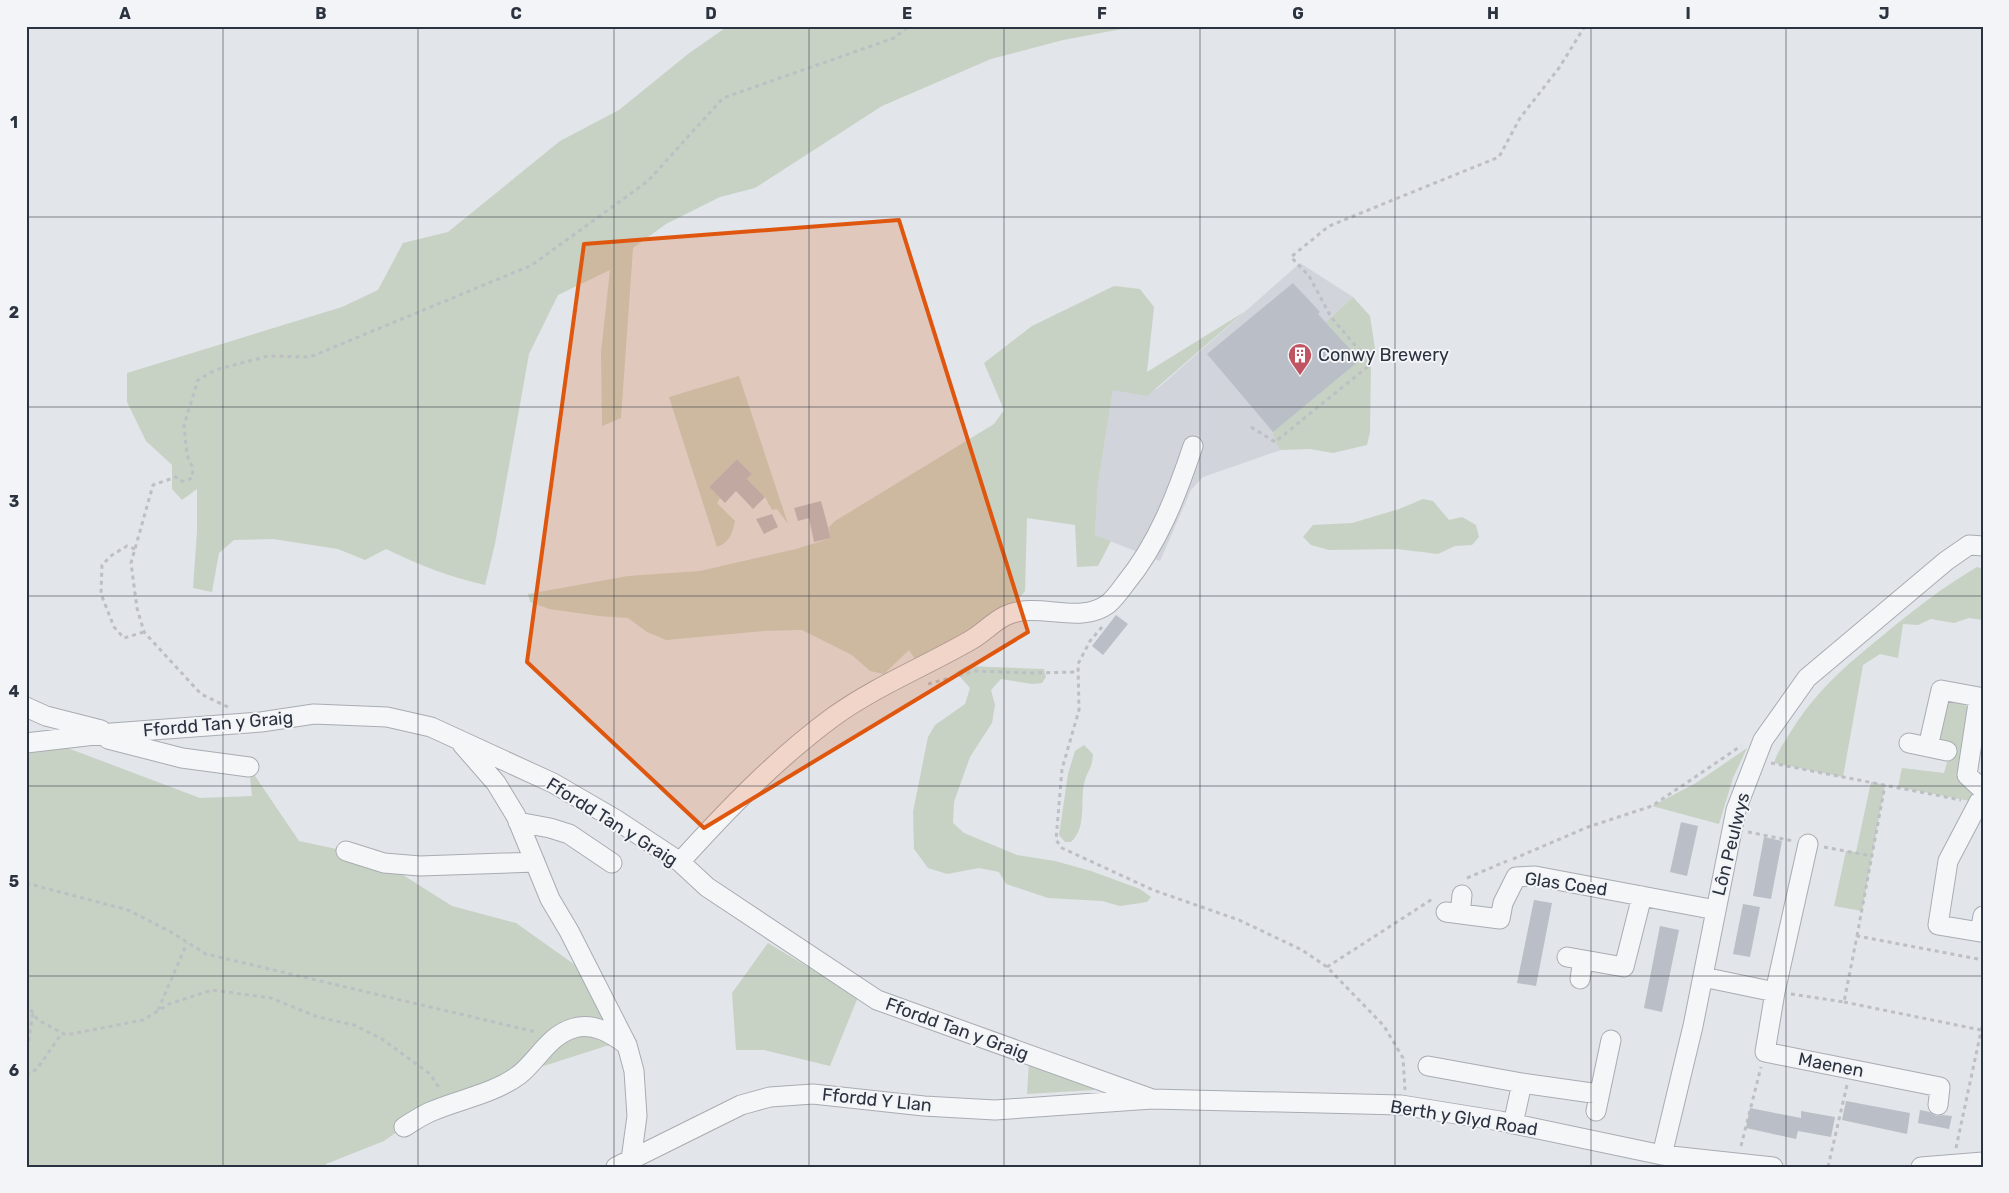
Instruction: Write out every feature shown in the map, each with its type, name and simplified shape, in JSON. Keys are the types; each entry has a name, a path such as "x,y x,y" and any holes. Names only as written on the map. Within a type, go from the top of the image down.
{"street":[{"path":"680,862 724,813 774,766 833,717 870,693 973,639 1004,616 1018,611 1080,613 1094,611 1107,604 1129,580 1150,551 1183,476 1193,446"},
{"name":"Lôn Peulwys","path":"1662,1155 1703,977 1736,810 1763,740 1807,678 1946,561 1969,545 1983,546"},
{"path":"1909,743 1937,749 1941,690 1979,697 1968,775 1981,797 1948,861 1938,925 1980,932 1983,916"},
{"path":"26,707 46,716 112,733"},
{"name":"Ffordd Tan y Graig","path":"26,743 112,733 260,722 314,714 387,717 432,727 553,783 615,819 680,862 707,888 877,1000 1152,1099"},
{"path":"93,736 182,758 248,767"},
{"path":"457,739 496,783 518,822 550,899 569,931 627,1045 634,1071 637,1116 623,1163"},
{"path":"518,822 569,834 612,862"},
{"path":"1765,1052 1775,992 1808,844"},
{"path":"346,850 384,863 420,866 535,862"},
{"name":"Glas Coed","path":"1449,906 1500,919 1503,903 1516,877 1535,876 1716,910"},
{"path":"1449,906 1464,887"},
{"path":"1580,979 1575,958 1624,967 1642,896"},
{"path":"1703,977 1775,992"},
{"path":"404,1128 429,1112 500,1087 519,1074 548,1044 575,1028 593,1027 612,1034 627,1045"},
{"path":"1428,1066 1522,1083 1598,1102 1611,1040"},
{"name":"Maenen","path":"1765,1052 1940,1087 1938,1105"},
{"path":"1513,1124 1522,1083"},
{"name":"Ffordd Y Llan","path":"623,1163 741,1105 770,1097 813,1094 924,1106 995,1110 1152,1099"},
{"name":"Berth y Glyd Road","path":"1152,1099 1405,1106 1513,1124 1662,1155 1773,1167"},
{"path":"1922,1167 1983,1162"}],"path":[{"path":"235,710 201,694 144,632 137,608 131,563 153,485 176,477 180,481 192,478 193,468 187,455 184,426 198,380 215,370 268,356 310,357 532,266 648,181 723,98 894,38 909,26"},
{"path":"1251,427 1275,442 1371,364 1331,317 1309,276 1291,257 1329,226 1499,156 1520,118 1559,68 1585,26"},
{"path":"135,549 127,546 112,555 102,565 101,594 114,627 124,638 144,632"},
{"path":"1106,622 1090,641 1078,664 1079,710 1062,769 1056,840 1062,848 1152,890 1239,920 1302,950 1327,967 1384,1026 1403,1058 1405,1106"},
{"path":"922,686 975,671 1078,672"},
{"path":"1464,887 1588,827 1652,806 1743,745"},
{"path":"1755,760 1885,785 1981,797"},
{"path":"1844,1002 1858,936 1885,785"},
{"path":"26,883 128,910 206,954 557,1037"},
{"path":"1327,967 1449,906"},
{"path":"1858,936 1983,960"},
{"path":"158,1011 187,943"},
{"path":"26,1003 38,1020 66,1035 143,1020 169,1004 212,990 271,998 318,1017 354,1025 382,1039 430,1074 451,1104"},
{"path":"1775,992 1844,1002 1981,1030"},
{"path":"26,1057 33,1013"},
{"path":"1953,1164 1983,1022"},
{"path":"26,1074 37,1069 62,1033"},
{"path":"1737,1162 1765,1052"},
{"path":"1828,1167 1851,1069"}],"highlighted area":[{"path":"899,220 1028,632 704,828 527,662 584,244"}],"shaded area":[{"path":"1300,263 1353,297 1331,317 1371,364 1276,442 1281,450 1203,477 1191,490 1160,561 1095,535 1098,484 1113,390 1157,389"}],"green space":[{"path":"728,26 1138,26 1063,40 991,59 882,106 755,188 720,197 666,224 633,248 621,418 602,426 601,352 610,270 558,295 529,354 495,544 485,585 434,570 386,549 365,560 338,549 273,539 234,540 219,553 212,592 193,588 197,532 197,489 182,500 172,489 172,465 146,441 127,402 127,373 342,307 378,290 403,243 448,232 560,141 619,110 688,54"},
{"path":"1114,286 1140,289 1154,307 1147,372 1244,312 1147,396 1113,390 1098,484 1095,535 1111,541 1098,566 1077,567 1075,525 1027,518 1025,591 1004,616 920,667 909,650 884,674 870,671 852,655 802,630 764,631 666,640 647,632 628,618 549,609 530,602 528,594 628,576 700,571 796,549 831,538 829,527 835,521 994,424 1004,410 984,363 1032,326"},
{"path":"1353,297 1370,316 1376,355 1371,364 1370,432 1367,445 1333,453 1310,449 1281,450 1275,442 1273,432 1359,360 1326,322"},
{"path":"739,376 788,524 777,509 772,510 765,497 747,479 752,474 737,459 709,487 720,498 717,503 735,521 730,537 725,543 717,547 669,397"},
{"path":"1423,499 1433,501 1449,520 1462,517 1476,525 1479,537 1472,545 1455,546 1438,554 1397,549 1329,550 1311,545 1303,537 1313,525 1352,523 1399,509"},
{"path":"1977,567 1983,569 1983,620 1969,618 1954,623 1931,619 1918,625 1903,624 1898,658 1880,654 1863,665 1843,777 1774,763 1800,718 1831,680 1916,609"},
{"path":"967,666 1044,669 1046,677 1042,683 1032,684 1001,679 991,690 995,705 992,723 970,757 954,802 953,823 964,833 1017,855 1055,861 1091,871 1140,889 1151,897 1147,902 1120,906 1102,901 1048,898 1006,884 999,872 979,868 947,874 928,868 914,849 913,812 928,737 935,725 965,704 970,688 956,672"},
{"path":"1950,702 1960,703 1968,707 1971,717 1966,785 1975,796 1975,802 1898,787 1902,768 1944,773 1952,745 1941,740 1939,725 1944,710"},
{"path":"49,741 200,798 252,796 249,767 299,841 346,851 384,863 452,906 516,923 592,977 627,1045 606,1046 519,1074 404,1127 384,1141 326,1164 327,1167 26,1167 26,743"},
{"path":"1084,745 1093,754 1083,788 1080,828 1071,842 1065,842 1059,835 1068,774 1075,751"},
{"path":"1747,748 1733,778 1719,824 1652,806 1696,783"},
{"path":"1871,782 1885,785 1862,911 1834,906 1846,851 1856,852"},
{"path":"768,943 858,997 830,1066 764,1050 736,1050 732,993"},
{"path":"1029,1061 1094,1085 1094,1090 1027,1094"}],"building":[{"path":"1293,283 1360,360 1273,432 1207,354"},
{"path":"737,459 752,474 747,479 765,497 753,509 736,491 725,503 709,487"},
{"path":"821,501 831,538 814,542 809,518 798,521 794,508"},
{"path":"772,514 778,527 764,534 756,519"},
{"path":"1116,615 1128,624 1103,655 1092,646"},
{"path":"1681,822 1698,826 1687,876 1670,872"},
{"path":"1764,837 1782,841 1771,899 1753,896"},
{"path":"1534,900 1552,903 1536,986 1517,983"},
{"path":"1743,904 1760,907 1750,957 1733,954"},
{"path":"1660,926 1679,930 1662,1012 1644,1008"},
{"path":"1846,1101 1910,1113 1907,1134 1842,1120"},
{"path":"1750,1108 1801,1118 1801,1111 1835,1117 1831,1137 1798,1131 1796,1139 1746,1128"},
{"path":"1920,1110 1930,1112 1936,1116 1952,1116 1949,1129 1918,1123"}],"place":[{"name":"Conwy Brewery","path":"1300,376"}]}
